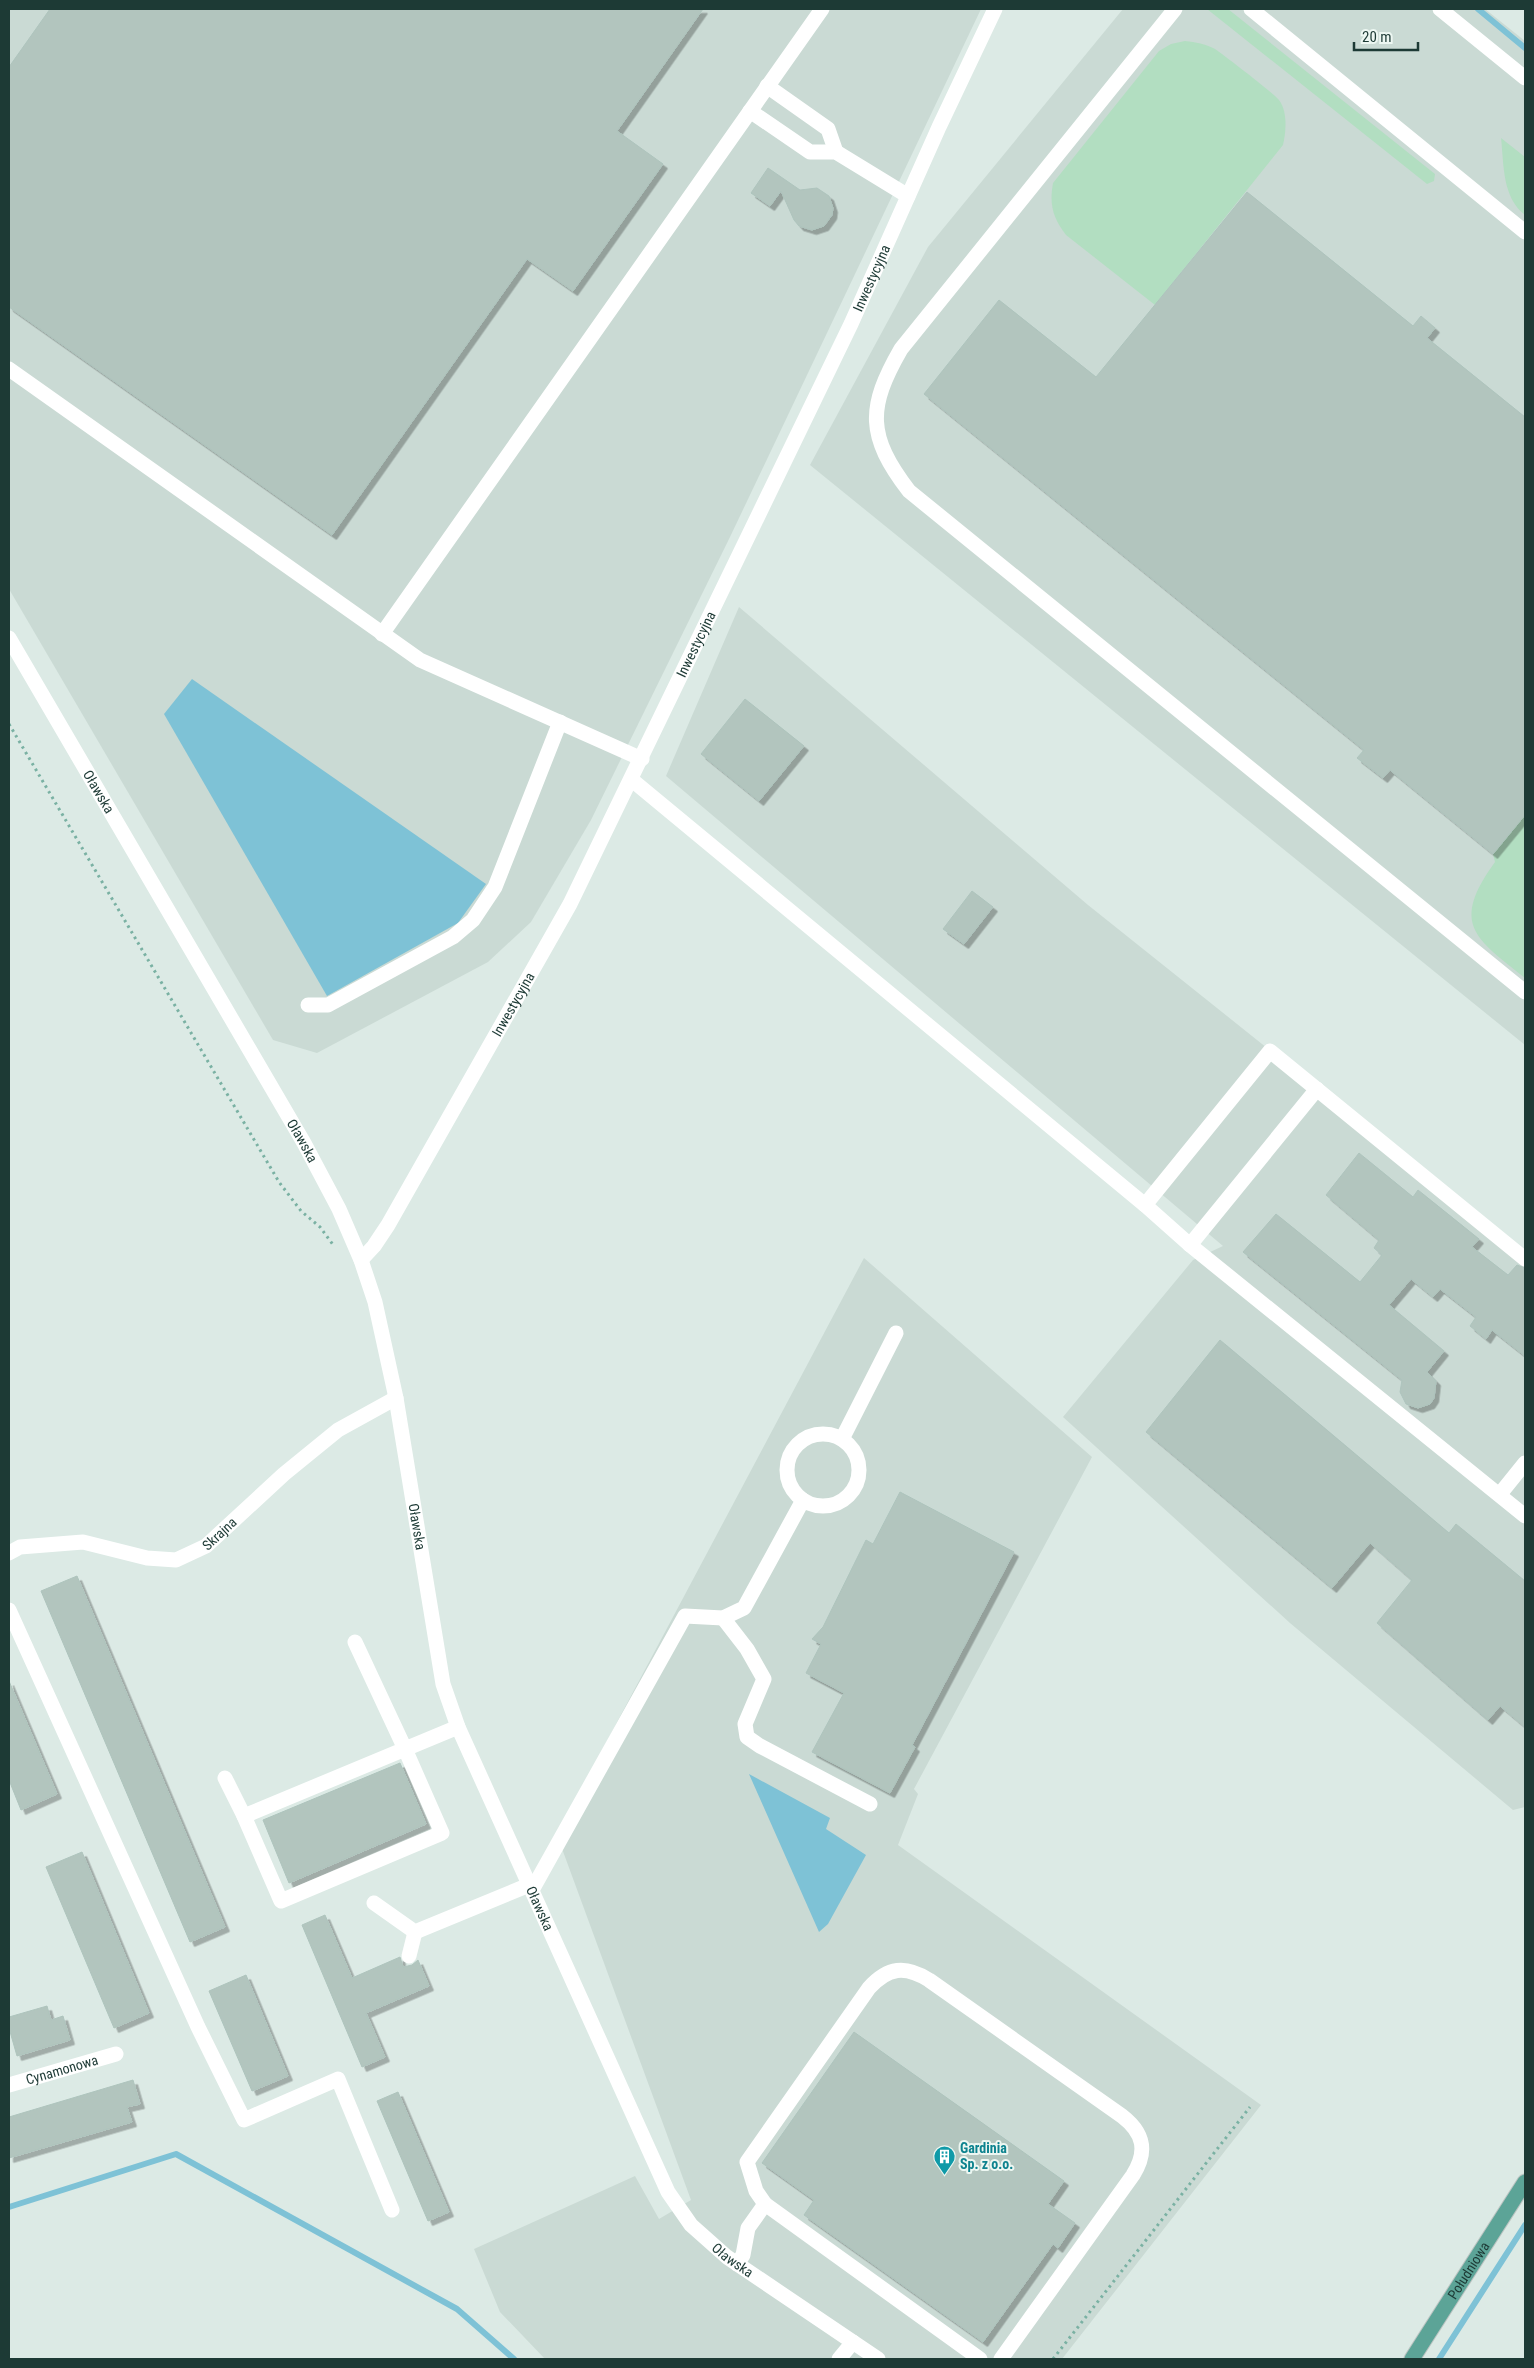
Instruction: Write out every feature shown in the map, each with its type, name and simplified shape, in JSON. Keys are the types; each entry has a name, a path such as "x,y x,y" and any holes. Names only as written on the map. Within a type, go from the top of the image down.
{"main road":[{"name":"Południowa","path":"1412,2359 1525,2182"}],"street":[{"path":"382,634 822,9"},
{"name":"Inwestycyjna","path":"361,1260 374,1246 388,1225 570,904 632,780 851,324 995,9"},
{"path":"1175,9 901,349 884,377 876,407 878,438 890,466 909,491 1525,992"},
{"path":"1251,9 1525,232"},
{"path":"1440,9 1525,78"},
{"path":"767,86 828,129 836,152"},
{"path":"750,111 810,152 836,152 908,196"},
{"path":"9,369 420,660 642,759"},
{"name":"Oławska","path":"9,638 304,1143 339,1209 361,1260 375,1302 396,1398 443,1684 458,1727 668,2192 691,2225 737,2264 878,2359"},
{"path":"308,1005 328,1005 453,937 473,920 495,887 560,722"},
{"path":"632,780 1145,1205 1190,1245 1525,1516"},
{"path":"1145,1205 1270,1051 1525,1259"},
{"path":"1190,1245 1317,1089"},
{"path":"842,1439 896,1334"},
{"name":"Skrajna","path":"9,1553 20,1547 84,1542 147,1558 176,1560 206,1546 284,1474 338,1430 396,1398"},
{"path":"831,1434 842,1439 851,1446 860,1467 859,1479 854,1490 836,1504 813,1505 803,1500 794,1492 788,1480 789,1456 796,1445 812,1436 831,1434"},
{"path":"1500,1494 1525,1463"},
{"path":"415,1932 531,1888 685,1616 723,1618 744,1608 803,1500"},
{"path":"9,1610 194,2018 244,2120 338,2079 392,2210"},
{"path":"723,1618 747,1649 764,1679 744,1724 747,1737 760,1746 870,1804"},
{"path":"224,1778 244,1816 281,1901 442,1833 406,1749 354,1642"},
{"path":"244,1816 458,1727"},
{"path":"374,1903 415,1932"},
{"path":"409,1956 415,1932"},
{"path":"981,2359 765,2204 756,2191 747,2162 869,1988 884,1975 904,1970 917,1972 929,1980 1128,2120 1140,2137 1143,2150 1140,2163 1133,2175 1001,2359"},
{"name":"Cynamonowa","path":"9,2085 116,2054"},
{"path":"737,2264 743,2255 748,2228 765,2204"},
{"path":"839,2359 853,2342"}],"path":[{"path":"9,724 279,1182 301,1212 320,1227 336,1253"},
{"path":"1054,2359 1250,2107"}],"shaded area":[{"path":"9,9 981,9 730,537 591,820 531,922 488,962 317,1053 273,1040 9,589"},
{"path":"1123,9 1485,9 1525,41 1525,1045 810,465 928,247"},
{"path":"739,607 1088,905 1525,1254 1525,1807 1513,1810 1290,1623 1063,1417 1193,1260 1223,1246 666,776"},
{"path":"864,1258 1092,1457 914,1789 918,1794 898,1845 1261,2105 1062,2359 545,2359 500,2312 474,2249 635,2176 659,2219 691,2200 557,1835"}],"green space":[{"path":"1207,9 1228,9 1435,174 1434,181 1427,184"},
{"path":"1185,41 1215,49 1275,96 1284,110 1285,134 1283,145 1155,305 1066,235 1053,211 1052,191 1053,183 1159,51 1171,44"},
{"path":"1501,138 1525,157 1525,215 1517,208 1508,190 1505,180"},
{"path":"1525,815 1525,978 1493,952 1482,940 1474,928 1472,915 1474,901 1481,883 1495,862 1493,854"}],"water":[{"path":"192,679 486,884 458,923 327,996 164,714"},
{"path":"749,1774 830,1818 826,1829 866,1855 828,1924 819,1932"}],"building":[{"path":"50,9 703,9 617,131 663,164 573,291 527,259 332,535 9,307 9,67"},
{"path":"768,168 800,190 817,188 829,196 833,208 832,215 824,226 812,230 799,226 794,220 781,191 770,206 751,193"},
{"path":"1247,192 1413,326 1421,316 1435,328 1427,338 1525,417 1525,815 1493,854 1390,770 1383,778 1357,758 1364,750 924,394 999,300 1096,377"},
{"path":"745,699 804,746 759,801 701,754"},
{"path":"972,891 993,907 964,944 943,929"},
{"path":"1359,1153 1413,1197 1418,1190 1479,1239 1472,1247 1508,1275 1517,1265 1525,1268 1525,1356 1492,1330 1486,1339 1470,1326 1476,1317 1440,1289 1433,1297 1411,1279 1389,1305 1444,1351 1427,1372 1436,1381 1434,1398 1430,1404 1418,1408 1406,1404 1400,1392 1402,1380 1243,1252 1276,1214 1360,1282 1382,1255 1374,1248 1379,1240 1326,1195"},
{"path":"1220,1340 1449,1533 1456,1524 1525,1581 1525,1727 1500,1706 1488,1720 1377,1623 1412,1580 1370,1543 1332,1588 1146,1432"},
{"path":"900,1492 1014,1552 912,1745 915,1747 890,1793 812,1752 844,1693 806,1673 821,1644 812,1639 823,1627 866,1540 873,1544"},
{"path":"77,1576 225,1927 190,1942 41,1591"},
{"path":"9,1681 57,1794 21,1810 9,1780"},
{"path":"400,1763 426,1824 289,1883 263,1820"},
{"path":"82,1852 149,2013 114,2028 46,1867"},
{"path":"325,1915 352,1978 400,1957 403,1967 412,1965 418,1960 429,1986 366,2013 385,2057 362,2067 302,1925"},
{"path":"246,1975 288,2076 252,2091 209,1991"},
{"path":"47,2006 51,2020 63,2016 70,2040 17,2056 9,2028 9,2017"},
{"name":"Gardinia Sp. z o.o.","path":"854,2032 1064,2181 1048,2204 1075,2223 1058,2248 1053,2244 983,2342 804,2215 814,2200 762,2163"},
{"path":"133,2080 140,2104 127,2107 132,2122 9,2158 9,2117"},
{"path":"398,2092 449,2212 428,2221 377,2101"}],"waterway":[{"path":"1478,9 1525,48"},
{"path":"9,2207 176,2154 457,2309 514,2359"},
{"path":"1439,2359 1525,2225"}],"place":[{"name":"Gardinia Sp. z o.o.","path":"944,2175"}]}
